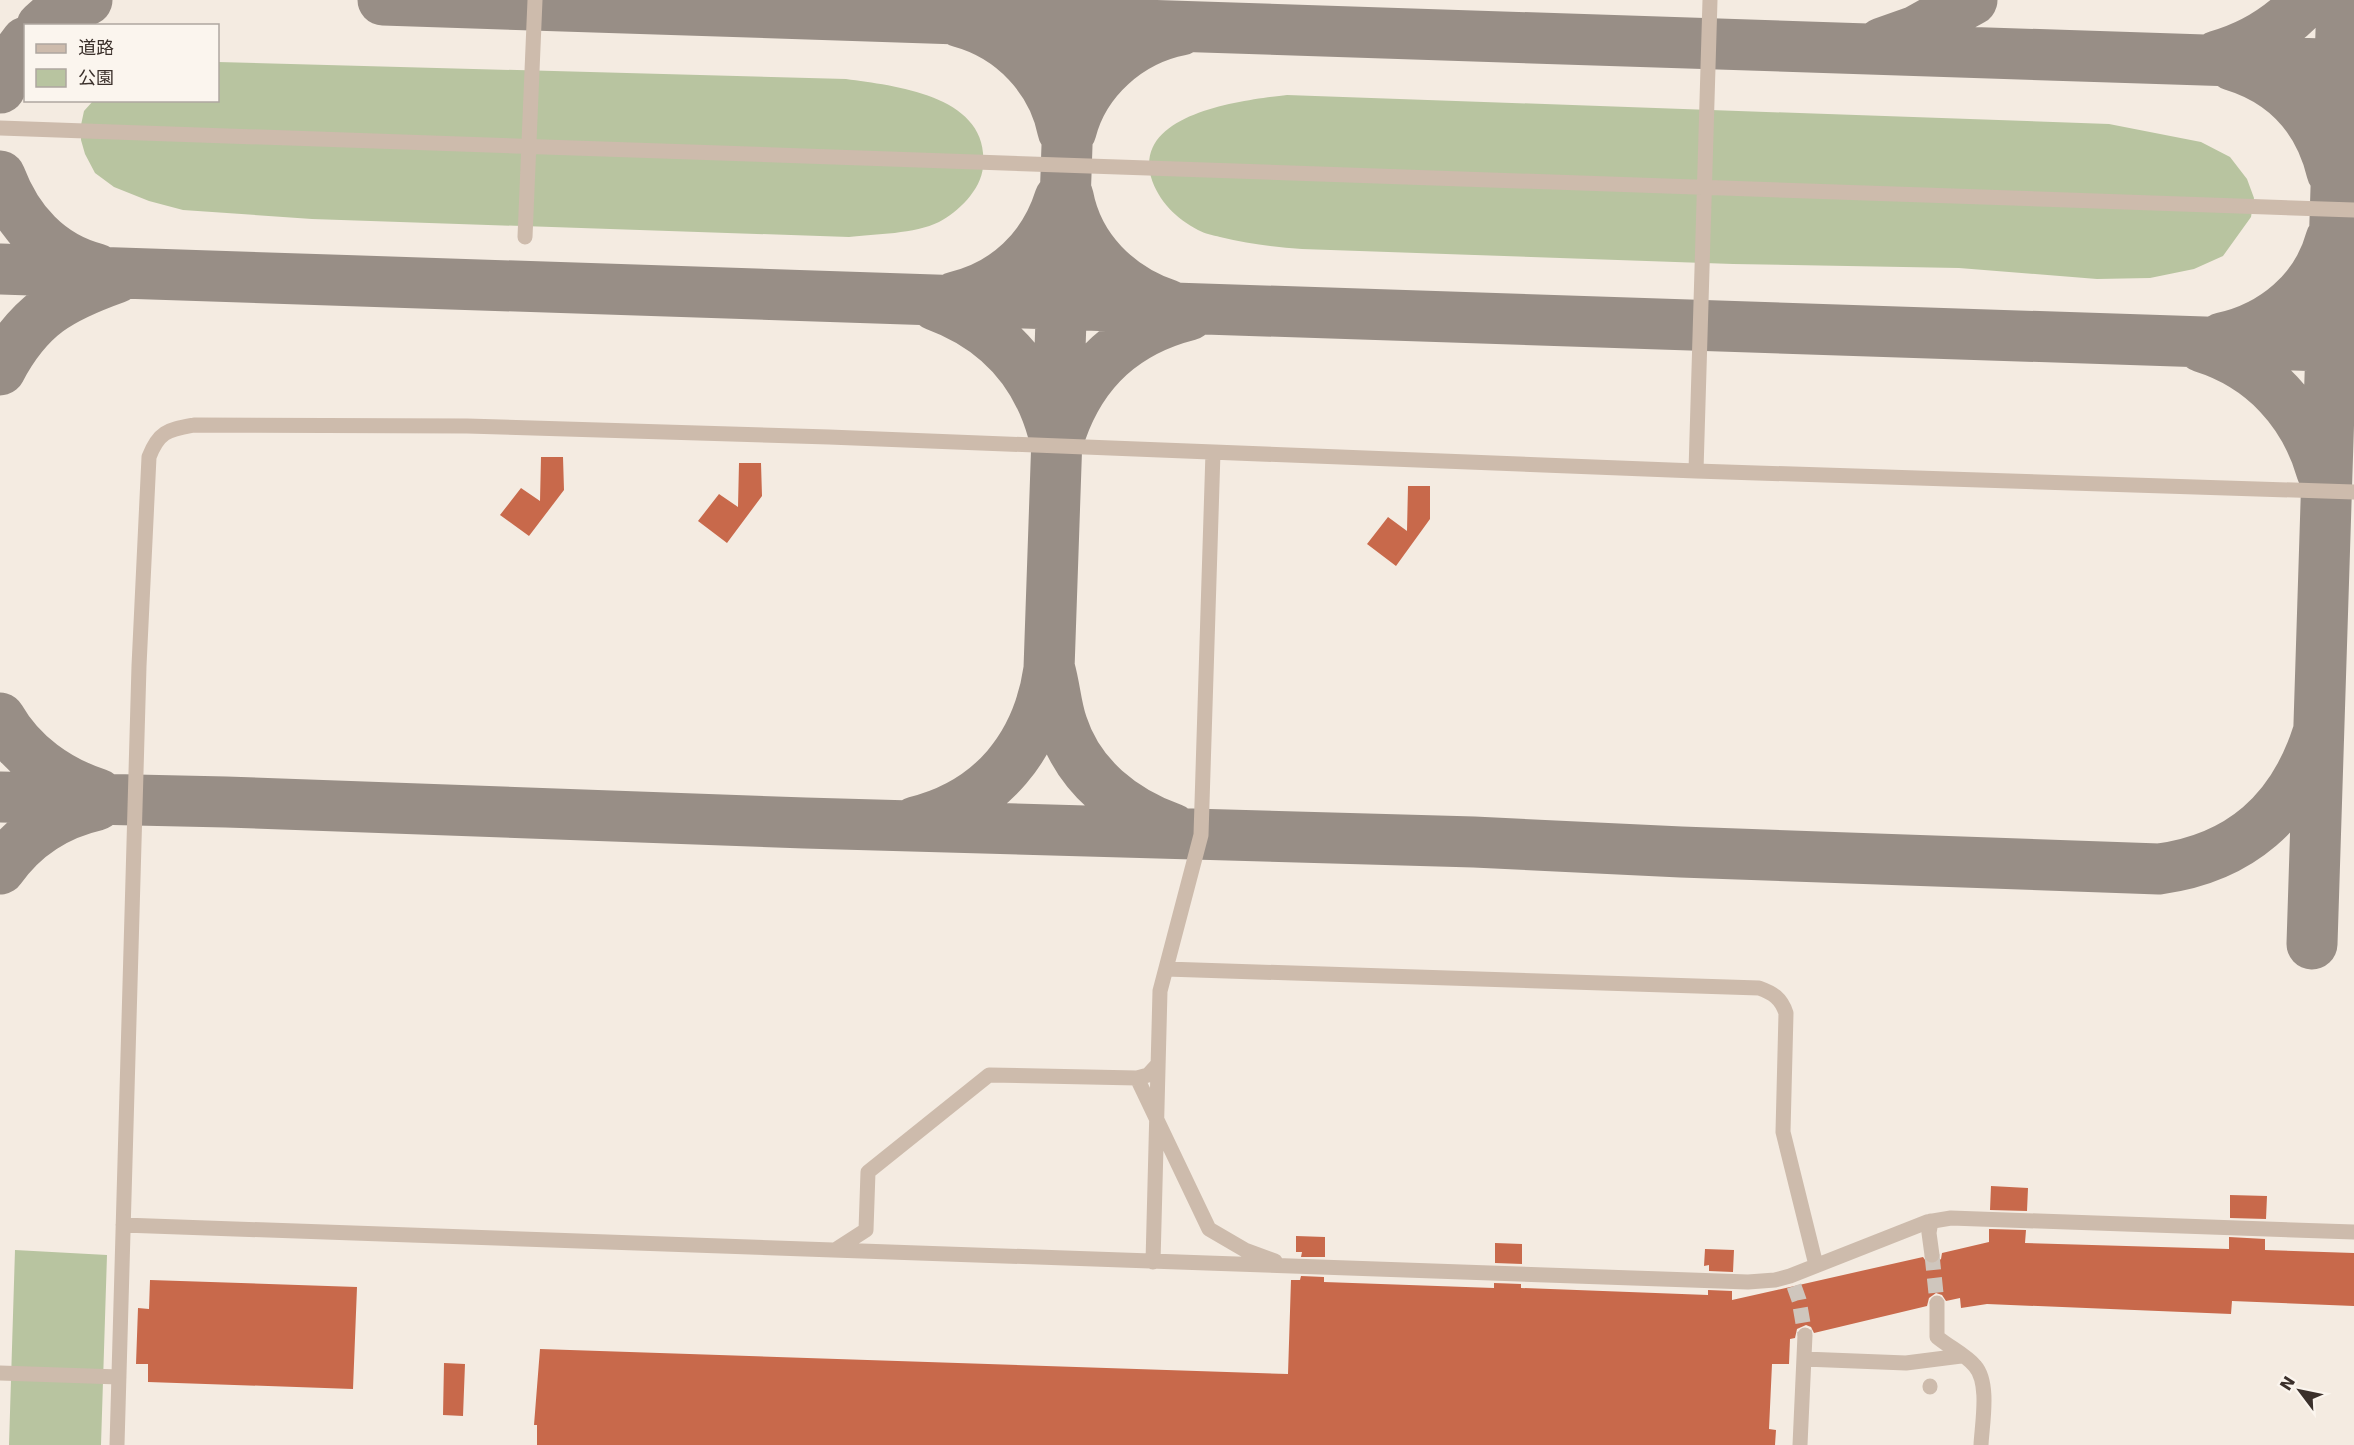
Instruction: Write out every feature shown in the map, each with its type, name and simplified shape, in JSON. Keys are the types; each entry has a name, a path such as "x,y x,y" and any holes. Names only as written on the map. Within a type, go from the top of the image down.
{"lane":[{"path":"525,237 535,0"},
{"path":"1696,471 1710,0"},
{"path":"0,128 2354,210"},
{"path":"117,1445 139,666 149,458 155,441 168,430 194,425 467,426 1696,471 2354,492"},
{"path":"1153,1262 1160,991 1201,835 1213,452"},
{"path":"1166,969 1759,988 1771,992 1783,1003 1786,1012 1783,1132 1816,1266"},
{"path":"835,1251 866,1230 868,1172 989,1075 1137,1078 1149,1075 1158,1064"},
{"path":"1137,1078 1209,1229 1245,1250 1289,1267"},
{"path":"123,1225 1748,1282 1792,1281 1816,1266 1931,1221 1951,1218 2354,1232"},
{"path":"1931,1221 1929,1233 1932,1255"},
{"path":"1937,1303 1937,1337 1976,1366 1983,1384 1981,1445"},
{"path":"1800,1445 1805,1335"},
{"path":"1804,1359 1906,1363 1961,1356"},
{"path":"0,1373 119,1377"}],"green space":[{"path":"219,62 846,79 914,91 937,99 957,110 972,124 982,143 983,167 973,192 954,212 939,222 907,231 849,237 312,219 183,210 149,201 114,187 95,173 85,154 81,140 84,111 92,102 219,102"},
{"path":"1287,95 2109,124 2201,142 2230,157 2247,179 2254,198 2251,217 2223,256 2194,269 2150,278 2097,279 1959,268 1733,264 1302,249 1251,243 1206,233 1190,226 1176,215 1158,194 1151,177 1150,155 1159,137 1176,124 1221,106"},
{"path":"15,1250 107,1255 101,1445 9,1445"}],"building":[{"path":"541,457 563,457 564,490 529,536 500,515 521,488 540,501"},
{"path":"739,463 761,463 762,496 727,543 698,521 719,494 738,507"},
{"path":"1408,486 1430,486 1430,519 1396,566 1367,544 1388,517 1407,531"},
{"path":"1991,1186 2028,1188 2027,1211 1990,1210"},
{"path":"2230,1195 2267,1196 2266,1219 2230,1218"},
{"path":"1989,1229 2026,1230 2025,1243 2229,1249 2229,1237 2265,1239 2265,1250 2354,1253 2354,1306 2232,1301 2231,1314 1987,1304 1961,1308 1960,1298 1946,1301 1942,1295 1936,1293 1929,1298 1927,1306 1814,1333 1811,1327 1806,1325 1797,1329 1795,1338 1790,1339 1789,1364 1772,1364 1769,1429 1776,1430 1775,1445 537,1445 537,1425 534,1425 540,1349 1288,1374 1291,1280 1300,1280 1301,1276 1324,1277 1324,1282 1494,1288 1494,1283 1521,1284 1521,1288 1708,1295 1708,1290 1732,1291 1732,1300 1923,1257 1928,1264 1934,1264 1941,1259 1942,1253 1989,1242"},
{"path":"1296,1236 1325,1237 1325,1257 1301,1257 1302,1252 1296,1252"},
{"path":"1495,1243 1522,1244 1522,1264 1495,1263"},
{"path":"1705,1249 1734,1250 1733,1272 1709,1271 1709,1265 1704,1266"},
{"path":"150,1280 357,1287 353,1389 148,1382 148,1364 136,1364 138,1308 149,1309"},
{"path":"444,1363 465,1364 463,1416 443,1415"}],"taxiway":[{"path":"44,24 51,18 87,0"},
{"path":"383,0 2354,65"},
{"path":"915,822 967,801 988,786 1007,767 1022,746 1034,723 1049,669 1072,0"},
{"path":"1882,43 1916,31 1972,0"},
{"path":"2217,56 2266,35 2307,0"},
{"path":"2312,944 2342,0"},
{"path":"960,22 997,38 1027,62 1040,77 1050,94 1063,131"},
{"path":"1071,131 1086,95 1111,65 1144,43 1181,30"},
{"path":"0,88 11,62 24,45"},
{"path":"2232,65 2268,81 2297,104 2318,135 2332,172"},
{"path":"0,176 16,208 37,235 64,256 97,269"},
{"path":"1068,196 1081,233 1103,264 1133,288 1168,305"},
{"path":"955,297 991,284 1021,262 1044,233 1060,198"},
{"path":"2222,338 2259,325 2290,304 2315,275 2331,239"},
{"path":"0,269 2354,347"},
{"path":"0,370 22,335 48,311 78,293 116,278"},
{"path":"935,305 976,325 1010,354 1036,389 1053,432"},
{"path":"1061,432 1081,389 1110,356 1127,342 1146,331 1189,315"},
{"path":"2202,347 2244,366 2278,394 2293,411 2305,430 2322,472"},
{"path":"1050,670 1062,724 1079,760 1091,776 1120,802 1173,829"},
{"path":"0,718 19,744 42,765 69,782 98,794"},
{"path":"0,797 226,802 805,823 1474,842 1681,852 2159,869 2188,863 2214,854 2238,842 2260,826 2278,808 2294,786 2318,733"},
{"path":"0,869 20,846 42,828 68,814 97,805"}],"tunnel":[{"path":"1932,1255 1937,1303"},
{"path":"1794,1286 1799,1300 1805,1335"}]}
